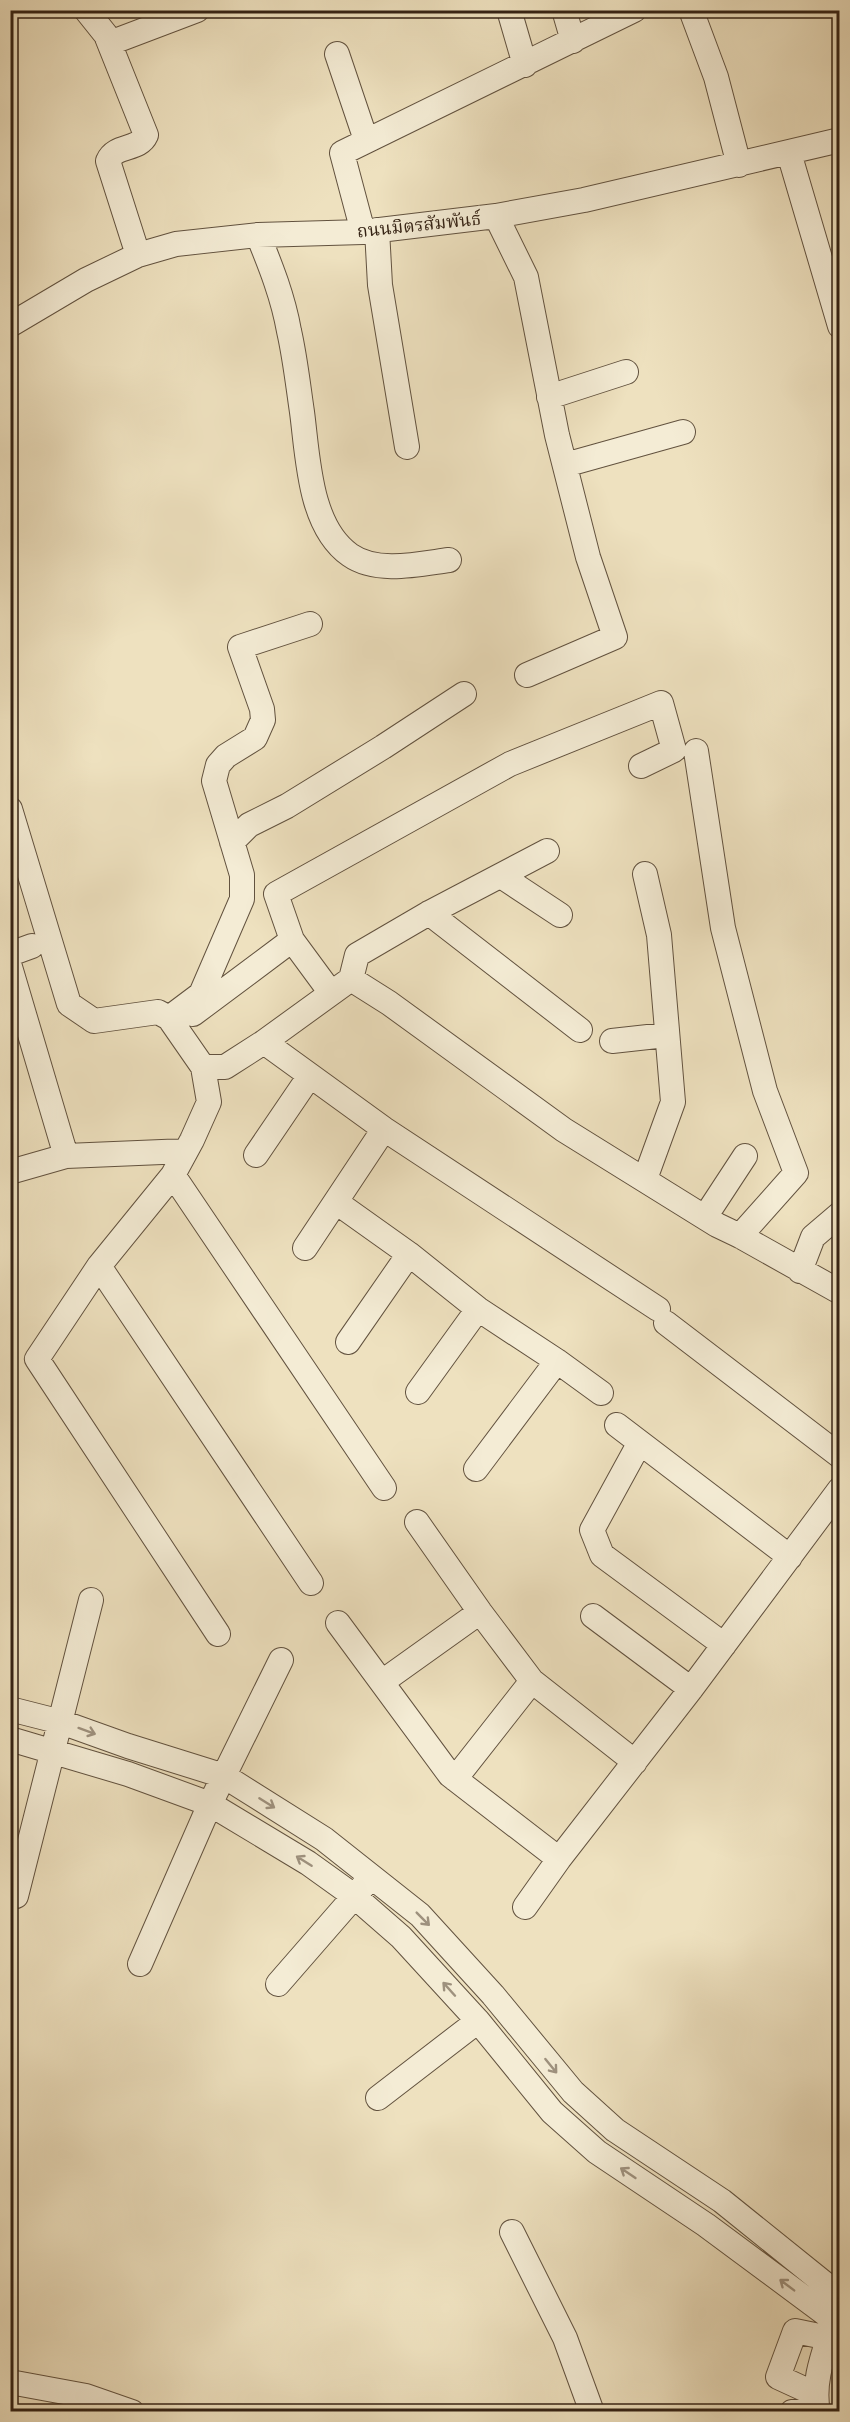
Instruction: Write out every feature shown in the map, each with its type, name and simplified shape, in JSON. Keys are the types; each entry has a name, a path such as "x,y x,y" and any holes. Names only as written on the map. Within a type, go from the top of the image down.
{"street":[{"path":"86,10 110,43 146,135 138,144 114,152 108,161 138,255"},
{"path":"110,43 197,10"},
{"path":"509,10 525,65"},
{"path":"564,10 573,41"},
{"path":"407,447 370,231 342,153 634,10"},
{"path":"691,10 716,77 739,165"},
{"path":"337,54 366,140"},
{"name":"ถนนมิตรสัมพันธ์","path":"10,325 86,280 138,255 176,244 258,235 370,231 496,216 584,200 840,140"},
{"path":"789,153 840,326"},
{"path":"496,216 526,277 549,397 565,465 588,557 615,637 527,675"},
{"path":"258,235 279,288 290,332 315,501 334,540 351,556 372,564 398,565 449,560"},
{"path":"549,397 626,372"},
{"path":"565,465 683,432"},
{"path":"172,1023 201,994 238,913 242,899 242,875 216,790 215,773 225,756 255,738 263,720 262,709 240,647 310,624"},
{"path":"232,842 249,825 287,806 464,694"},
{"path":"331,993 292,940 276,894 510,764 661,703 674,750 641,766"},
{"path":"696,751 723,928 765,1091 796,1173 740,1236"},
{"path":"10,809 69,1004 94,1021 158,1012 172,1023 203,1067 209,1102 173,1175 99,1266 37,1359 218,1634"},
{"path":"203,1067 225,1066 264,1042 351,979 357,955 429,913 547,851"},
{"path":"645,874 659,935 673,1102 645,1179"},
{"path":"501,876 560,915"},
{"path":"429,913 580,1029"},
{"path":"172,1023 292,940"},
{"path":"10,967 66,1156"},
{"path":"351,979 389,1003 564,1130 705,1217 840,1292"},
{"path":"612,1041 666,1035"},
{"path":"264,1042 309,1077 384,1129 662,1316 840,1456"},
{"path":"256,1155 309,1077"},
{"path":"304,1248 384,1129"},
{"path":"10,1172 66,1156 186,1151"},
{"path":"705,1217 745,1156"},
{"path":"173,1175 384,1488"},
{"path":"336,1202 409,1254 478,1309 601,1393"},
{"path":"801,1271 813,1237 840,1214"},
{"path":"348,1342 409,1254"},
{"path":"99,1266 311,1583"},
{"path":"418,1392 478,1309"},
{"path":"476,1469 557,1361"},
{"path":"617,1425 790,1557"},
{"path":"639,1444 592,1530 602,1555 724,1645"},
{"path":"525,1907 840,1489"},
{"path":"417,1522 480,1612 532,1680 635,1762"},
{"path":"16,1896 91,1600"},
{"path":"382,1682 480,1612"},
{"path":"593,1616 691,1689"},
{"path":"338,1623 450,1775 559,1859"},
{"path":"140,1964 210,1804 281,1660"},
{"path":"455,1779 532,1680"},
{"path":"10,1709 61,1722 224,1776 324,1839 373,1876 428,1924 493,1995 573,2092 615,2130 722,2201 840,2296"},
{"path":"10,1739 128,1774 210,1804 308,1863 354,1896 401,1936 478,2020 552,2112 597,2152 706,2225 834,2322"},
{"path":"278,1984 373,1876"},
{"path":"378,2098 478,2020"},
{"path":"512,2232 565,2338 592,2412"},
{"path":"817,2405 820,2365 834,2322"},
{"path":"817,2405 778,2378 795,2331 834,2322"},
{"path":"10,2382 86,2396 132,2412"},
{"path":"792,2412 817,2405"}]}
